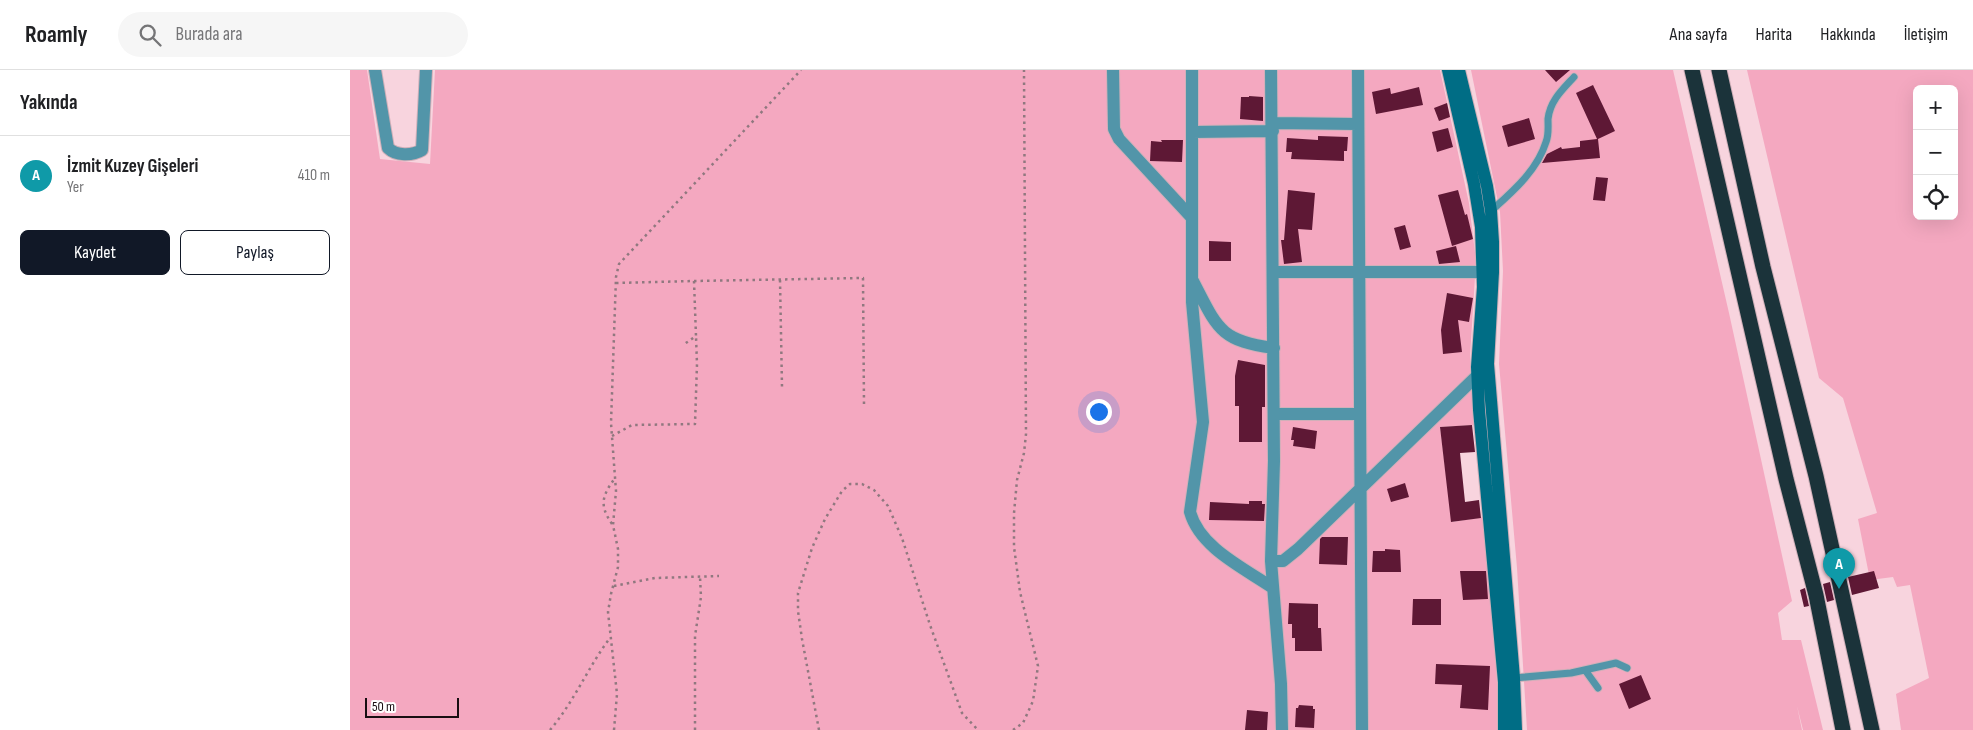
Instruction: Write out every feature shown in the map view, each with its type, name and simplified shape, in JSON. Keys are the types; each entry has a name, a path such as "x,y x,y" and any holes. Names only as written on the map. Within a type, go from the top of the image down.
{"highway":[{"path":"1692,70 1786,479 1816,595 1842,730"},
{"path":"1719,70 1763,267 1818,485 1872,730"}],"main road":[{"path":"1448,70 1475,193 1488,272 1483,287 1477,375 1504,682 1504,730"},
{"path":"1459,70 1487,186 1491,211 1488,272 1488,364 1514,678 1516,730"}],"street":[{"path":"375,70 388,148 394,152 406,154 422,150 426,70"},
{"path":"1113,70 1114,129 1119,139 1192,218"},
{"path":"1192,70 1192,302 1203,422 1190,512 1194,524 1206,539 1222,553 1273,588"},
{"path":"1271,70 1274,348 1271,561 1281,684 1282,730"},
{"path":"1358,70 1362,730"},
{"path":"1192,132 1358,124"},
{"path":"1273,272 1488,272"},
{"path":"1192,279 1212,318 1224,332 1252,346 1274,348"},
{"path":"1271,561 1283,561 1298,549 1488,364"},
{"path":"1274,414 1360,414"}],"lane":[{"path":"1491,211 1527,176 1541,154 1547,141 1551,106 1557,96 1574,77"},
{"path":"1514,678 1585,670 1616,663 1627,668"},
{"path":"1585,670 1598,688"}],"path":[{"path":"614,730 617,694 608,612 618,566 618,549 613,526 616,504 616,477 612,436 616,283 619,264 801,70"},
{"path":"1013,730 1023,722 1033,701 1038,666 1020,592 1014,547 1014,513 1017,480 1024,453 1026,434 1024,70"},
{"path":"616,283 863,278 864,405"},
{"path":"780,280 782,387"},
{"path":"612,436 632,424 695,424 697,364 694,281"},
{"path":"682,345 696,336"},
{"path":"613,526 603,508 604,496 616,477"},
{"path":"819,730 802,639 798,593 812,548 825,519 842,491 850,484 862,484 874,490 888,506 902,538 930,625 962,714 978,730"},
{"path":"614,586 640,580 719,576"},
{"path":"695,730 695,636 701,597 700,577"},
{"path":"550,730 561,717 610,638"}],"shaded area":[{"path":"350,70 367,70 380,159 430,164 435,70 1440,70 1469,203 1476,261 1470,357 1476,425 1440,427 1452,522 1484,517 1500,730 350,730"},
{"path":"1471,70 1673,70 1729,313 1792,601 1778,613 1782,640 1801,640 1823,730 1803,730 1797,706 1802,730 1527,730 1517,568 1499,364 1503,271 1500,212"},
{"path":"1747,70 1973,70 1973,730 1901,730 1896,694 1929,678 1910,585 1897,587 1893,577 1870,580 1858,519 1877,513 1843,398 1819,378"}],"building":[{"path":"1545,70 1570,70 1556,82"},
{"path":"1593,85 1615,131 1598,139 1600,158 1542,163 1547,154 1561,147 1562,149 1580,147 1580,141 1597,139 1576,93"},
{"path":"1419,87 1423,105 1376,114 1372,92 1390,88 1391,94"},
{"path":"1241,97 1263,97 1263,121 1240,119"},
{"path":"1447,103 1450,117 1439,121 1434,108"},
{"path":"1529,118 1535,139 1508,147 1502,126"},
{"path":"1448,128 1453,147 1437,152 1432,132"},
{"path":"1318,136 1348,137 1347,151 1344,151 1344,161 1291,159 1292,152 1286,152 1287,138 1318,140"},
{"path":"1161,140 1183,140 1182,162 1150,161 1151,141 1162,142"},
{"path":"1596,177 1608,178 1605,201 1593,200"},
{"path":"1288,190 1315,193 1312,230 1298,229 1302,262 1284,264 1281,240 1284,240"},
{"path":"1458,190 1465,215 1467,214 1473,239 1452,246 1438,195"},
{"path":"1405,225 1411,247 1400,250 1394,228"},
{"path":"1209,241 1231,242 1231,261 1209,261"},
{"path":"1456,246 1460,262 1439,264 1436,251"},
{"path":"1447,293 1473,298 1469,322 1458,320 1462,352 1443,354 1441,330"},
{"path":"1238,360 1265,365 1265,407 1262,407 1262,442 1239,442 1239,406 1235,406 1235,376"},
{"path":"1472,425 1475,452 1460,453 1465,502 1479,500 1481,518 1451,522 1440,427"},
{"path":"1293,427 1317,431 1315,449 1293,446 1294,440 1291,440"},
{"path":"1405,483 1409,497 1391,502 1387,489"},
{"path":"1249,501 1262,501 1262,504 1265,504 1264,521 1209,520 1210,502 1249,504"},
{"path":"1322,537 1348,537 1347,565 1319,564 1320,539"},
{"path":"1385,549 1400,550 1401,572 1372,572 1373,551 1385,551"},
{"path":"1460,571 1486,571 1488,599 1463,600"},
{"path":"1874,571 1879,588 1852,595 1848,577"},
{"path":"1830,582 1834,600 1827,602 1823,584"},
{"path":"1805,588 1809,606 1804,607 1800,590"},
{"path":"1413,599 1441,599 1441,625 1412,625"},
{"path":"1289,603 1318,604 1318,628 1321,628 1322,651 1295,651 1295,638 1292,638 1292,624 1288,624"},
{"path":"1436,664 1490,666 1488,710 1460,708 1462,685 1435,684"},
{"path":"1641,675 1651,699 1629,709 1619,684"},
{"path":"1299,705 1313,706 1313,709 1315,709 1314,728 1295,727 1296,708"},
{"path":"1247,710 1268,712 1267,730 1245,730"}],"place":[{"name":"İzmit Kuzey Gişeleri","path":"1839,589"}]}
